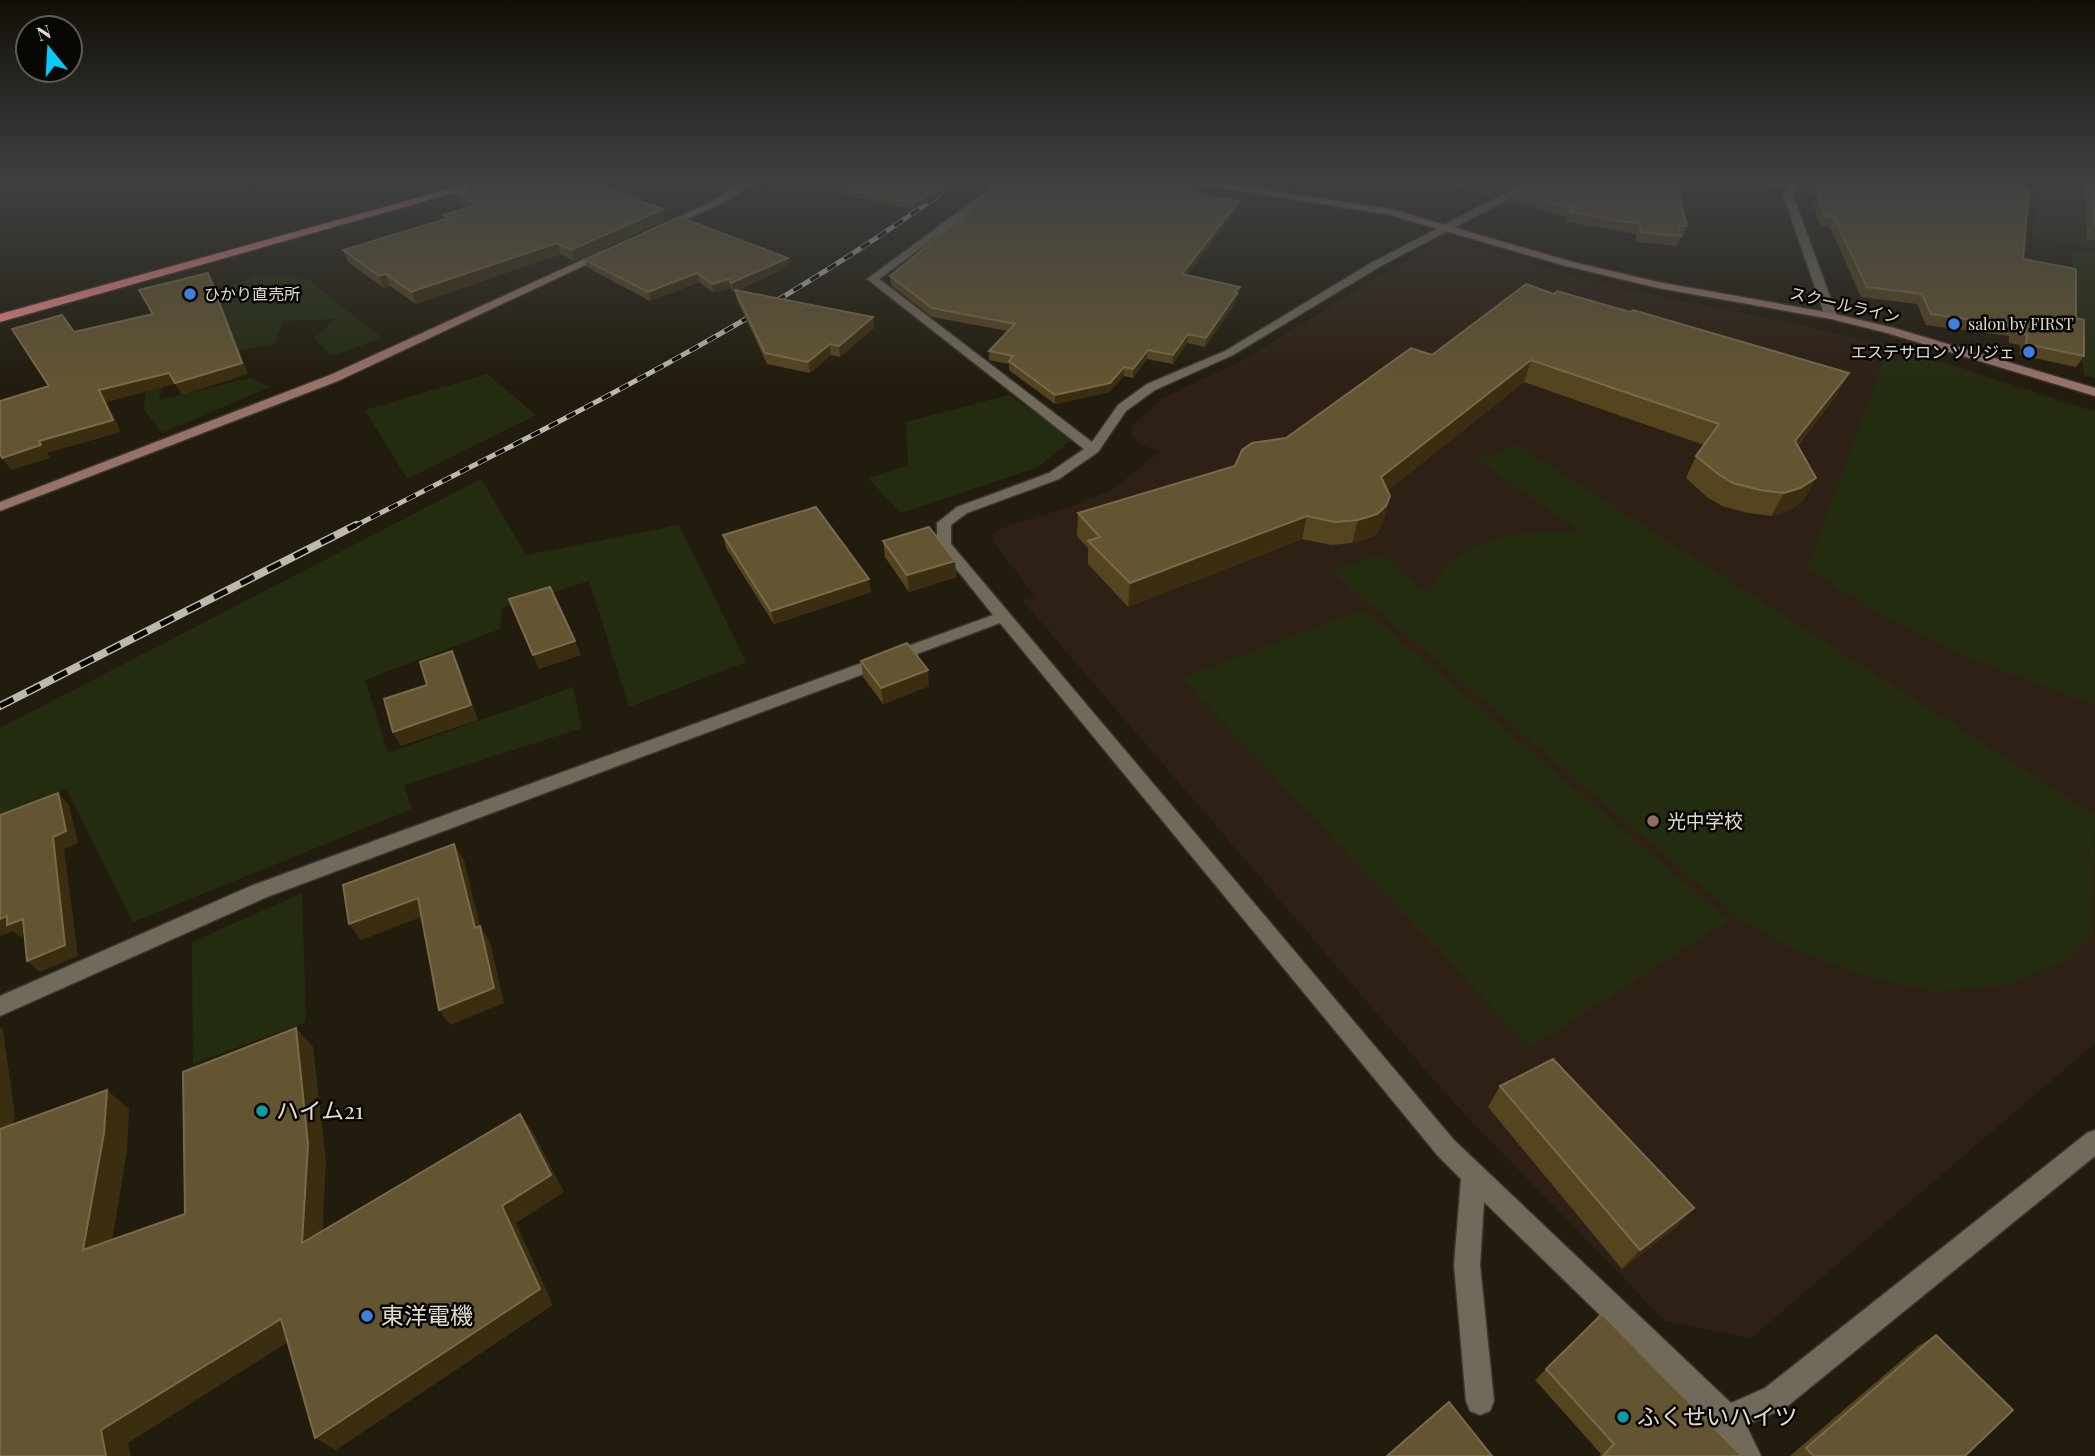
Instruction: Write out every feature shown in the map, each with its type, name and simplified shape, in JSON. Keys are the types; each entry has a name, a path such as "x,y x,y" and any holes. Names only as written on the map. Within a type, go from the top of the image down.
{"highway":[{"path":"0,318 255,247"}],"street":[{"path":"0,507 334,378 620,247"},
{"path":"916,247 872,279 1093,449"},
{"path":"1410,247 1374,265 1229,352 1151,387 1122,408 1093,449 1054,476 962,510 944,523 944,545 1446,1148 1727,1419 1747,1456"},
{"name":"スクールライン","path":"1512,247 1658,285 1831,316 1980,356 2095,392"},
{"path":"1806,247 1831,316"},
{"path":"0,1006 260,891 1002,617"},
{"path":"1727,1419 1775,1398 2095,1141"},
{"path":"1474,1175 1467,1265 1480,1401"}],"shaded area":[{"name":"光中学校","path":"1433,247 1475,247 1621,289 1900,348 2095,411 2095,1043 1751,1338 1665,1321 1452,1101 1022,600 1034,595 993,541 993,535 999,529 1075,505 1112,490 1160,451 1139,444 1131,433 1132,426 1162,398 1242,361 1386,272"}],"green space":[{"path":"2071,249 2095,253 2095,378 2084,375"},
{"path":"260,274 307,279 382,338 332,356 314,338 335,319 282,321 276,343 234,352 141,323"},
{"path":"1924,358 2095,413 2095,705 1963,656 1889,620 1807,568 1883,361"},
{"path":"487,374 536,415 407,479 365,410"},
{"path":"147,376 163,378 159,400 250,378 270,387 162,433 144,409"},
{"path":"1009,395 1073,439 1038,467 901,513 868,478 908,465 906,422"},
{"path":"1518,445 2095,815 2093,936 2067,960 2008,985 1934,992 1867,977 1788,947 1738,918 1332,572 1380,554 1428,594 1440,574 1455,558 1473,547 1514,535 1581,532 1477,460"},
{"path":"481,479 526,555 679,525 746,662 629,707 589,581 502,608 500,629 365,680 388,753 573,687 582,728 404,785 412,809 133,922 66,789 0,814 0,728"},
{"path":"1364,609 1729,920 1530,1048 1181,678"},
{"path":"302,893 306,1022 193,1064 192,942"}],"building":[{"path":"353,247 545,247 411,292 386,274 379,276 343,250"},
{"path":"614,247 759,247 788,258 731,283 729,279 712,284 697,273 648,292 585,260"},
{"path":"926,247 1203,247 1182,274 1240,287 1234,292 1237,293 1206,338 1188,334 1173,355 1148,350 1133,369 1124,367 1110,383 1055,395 1009,361 1013,356 989,351 1015,324 932,308 890,276"},
{"path":"1848,247 2024,247 2023,259 2076,269 2076,318 2084,320 2084,356 2026,344 2027,335 2015,332 2016,326 1931,314 1922,294 1867,287"},
{"path":"208,273 242,363 175,383 169,373 99,390 113,420 39,441 41,445 2,458 0,401 49,386 12,329 62,315 74,332 153,314 139,290"},
{"path":"1526,284 1554,294 1557,291 1630,312 1633,310 1849,373 1795,441 1816,478 1800,488 1784,493 1733,483 1696,456 1719,424 1531,360 1381,477 1390,496 1386,506 1377,514 1358,520 1335,522 1307,516 1130,583 1088,541 1100,537 1078,513 1235,466 1242,450 1252,443 1286,438 1411,348 1432,355"},
{"path":"735,290 873,317 839,346 830,344 808,362 765,353"},
{"path":"816,507 869,579 771,611 723,535"},
{"path":"929,527 955,561 907,575 883,541"},
{"path":"550,587 575,641 533,655 509,599"},
{"path":"907,643 928,670 881,688 861,661"},
{"path":"452,651 471,705 393,732 384,699 427,685 420,662"},
{"path":"58,793 66,831 53,837 65,945 27,961 23,919 7,925 7,916 0,919 0,815"},
{"path":"454,844 475,928 480,926 494,988 439,1010 418,898 349,924 343,885"},
{"path":"296,1028 308,1144 302,1243 520,1114 551,1175 502,1206 540,1289 315,1438 281,1319 101,1430 106,1456 0,1456 0,1129 107,1090 104,1133 83,1250 185,1214 183,1072"},
{"path":"1553,1059 1694,1208 1640,1250 1500,1086"},
{"name":"ふくせいハイツ","path":"1602,1314 1742,1456 1603,1456 1614,1444 1546,1369"},
{"path":"1936,1335 2013,1410 1965,1456 1814,1456 1806,1448"},
{"path":"1449,1402 1492,1456 1387,1456"}],"railway":[{"path":"353,527 665,365 816,277 862,247"},
{"path":"0,706 356,525"}],"place":[{"name":"ひかり直売所","path":"190,294"},
{"name":"salon by FIRST","path":"1954,324"},
{"name":"エステサロン ソリジェ","path":"2029,352"},
{"name":"光中学校","path":"1653,821"},
{"name":"ハイム21","path":"262,1111"},
{"name":"東洋電機","path":"367,1316"},
{"name":"ふくせいハイツ","path":"1623,1417"}]}
